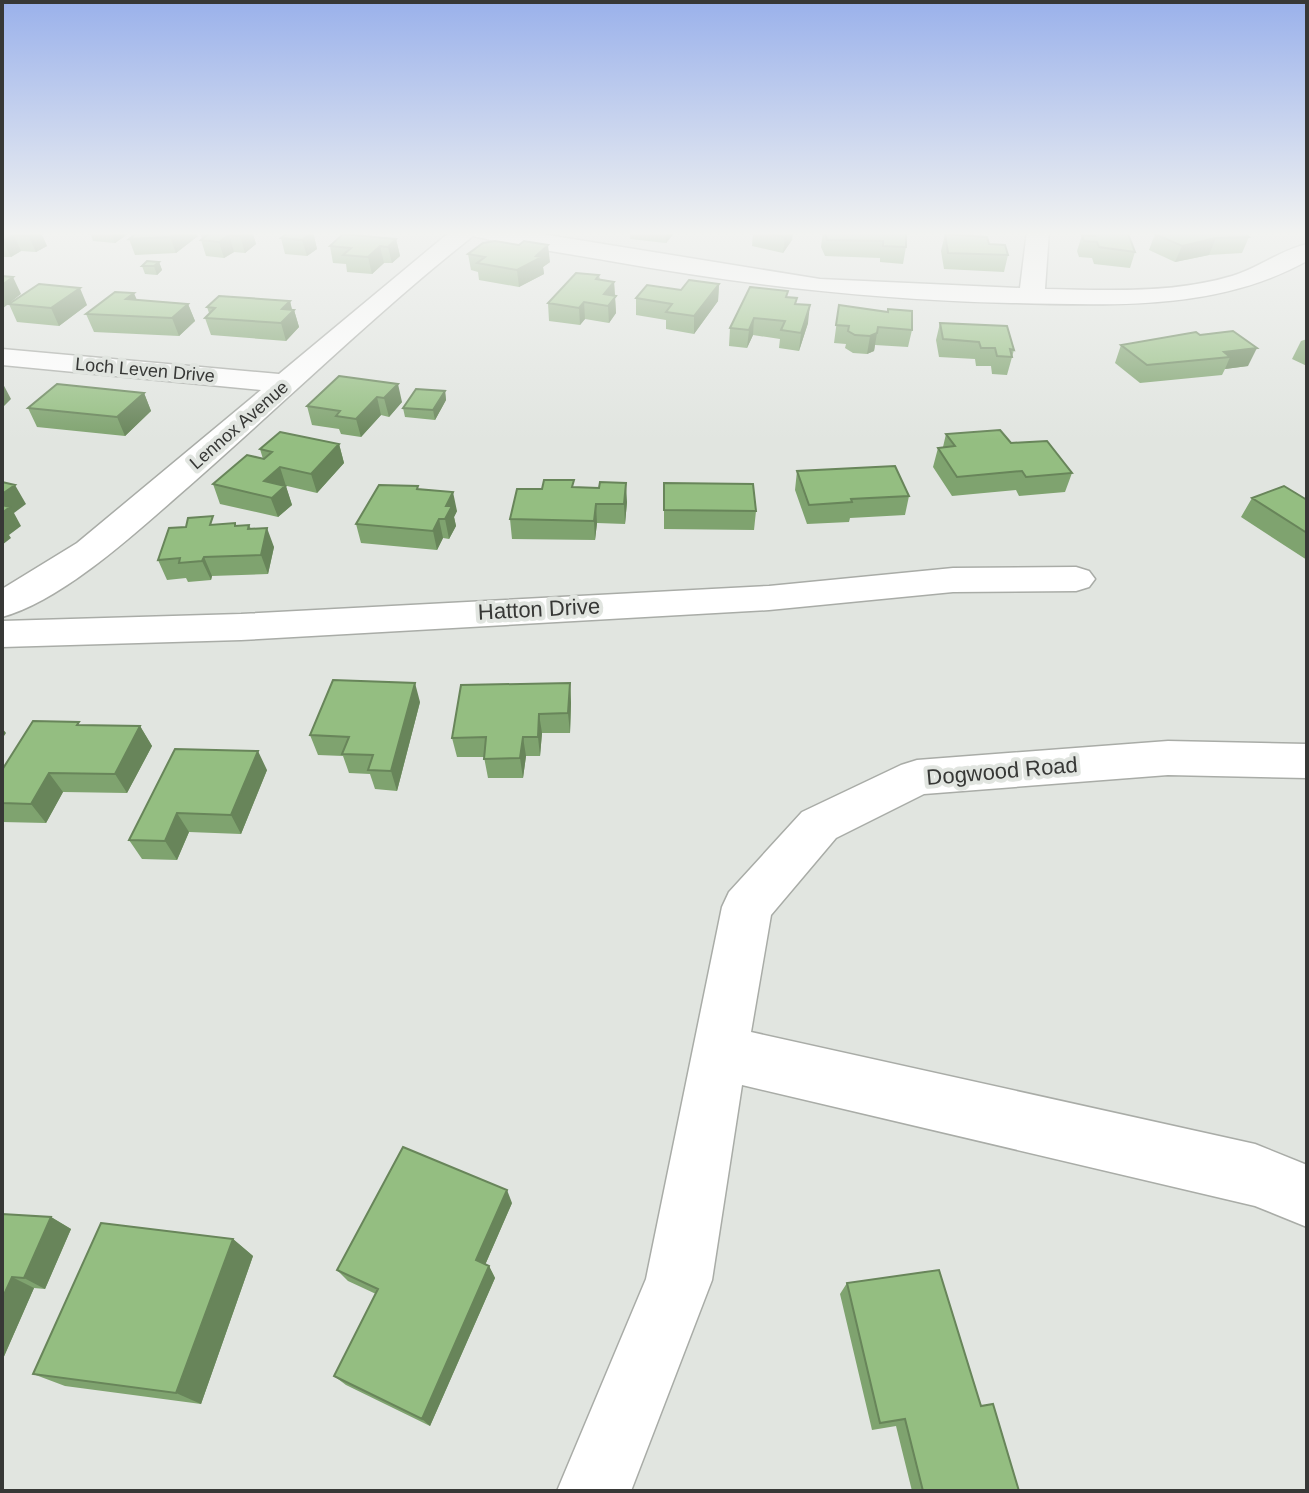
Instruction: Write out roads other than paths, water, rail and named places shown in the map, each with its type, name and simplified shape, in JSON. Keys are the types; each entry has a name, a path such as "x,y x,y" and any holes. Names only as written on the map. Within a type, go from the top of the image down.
{"street":[{"name":"Lennox Avenue","path":"2,605 89,553 288,384 380,301"},
{"name":"Loch Leven Drive","path":"2,357 288,384"},
{"name":"Hatton Drive","path":"2,634 241,627 769,598 953,580 1076,579"},
{"name":"Dogwood Road","path":"594,1491 679,1280 747,907 819,825 917,777 1168,758 1307,761"},
{"path":"719,1052 1255,1175 1307,1196"}]}
